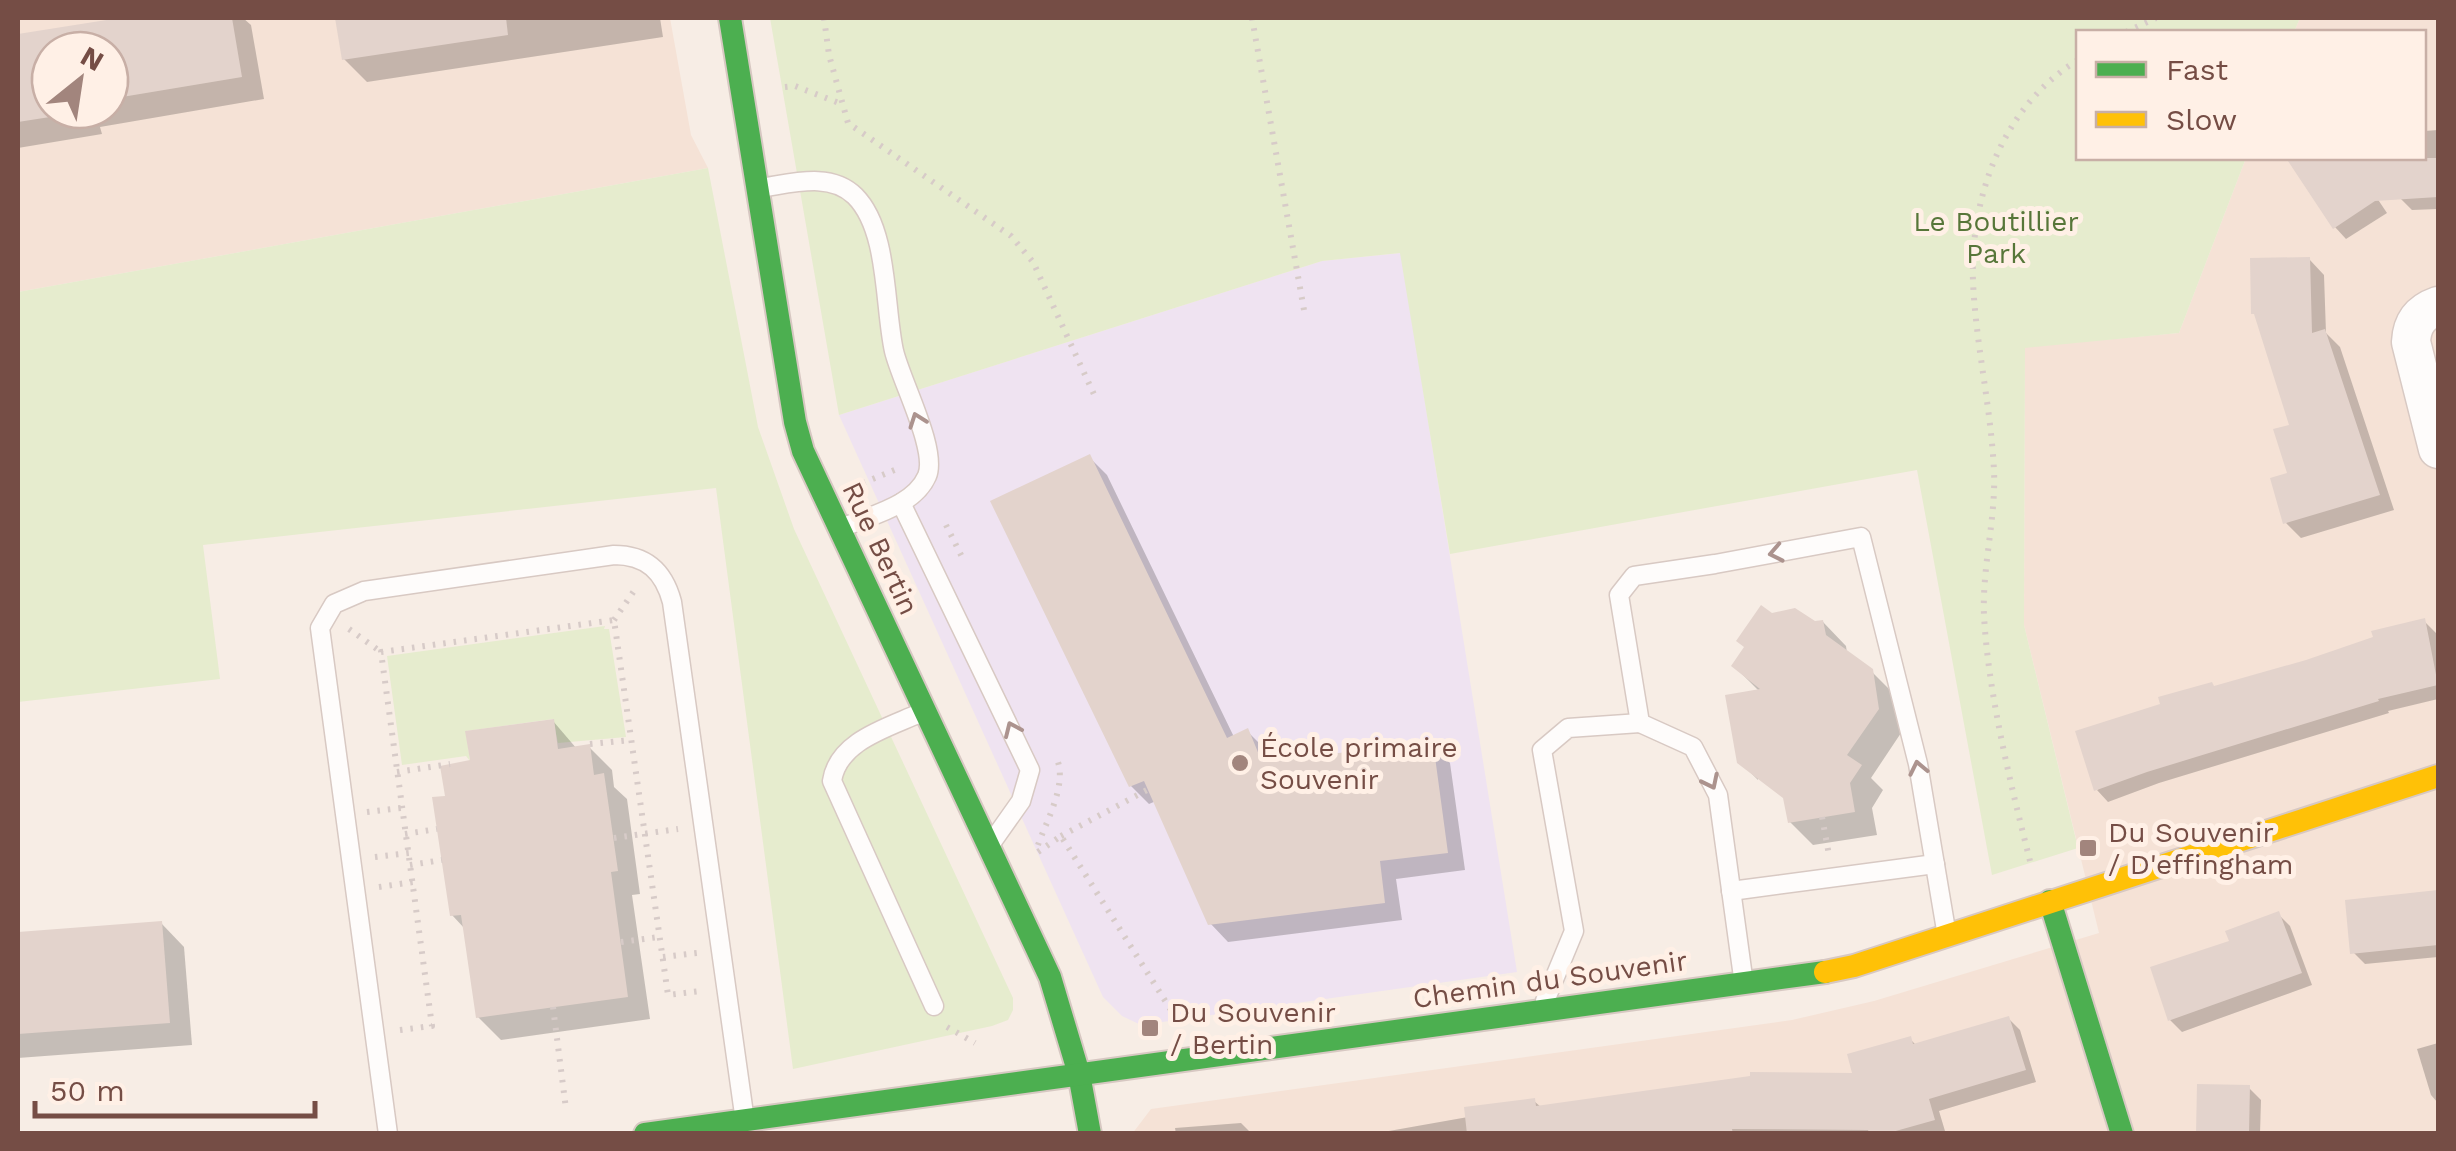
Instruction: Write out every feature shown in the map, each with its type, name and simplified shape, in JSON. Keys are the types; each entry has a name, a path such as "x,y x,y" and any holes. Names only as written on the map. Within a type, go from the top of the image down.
{"street":[{"name":"Rue Bertin","path":"730,18 796,422 804,451 1050,976 1079,1074 1090,1134"},
{"path":"2438,306 2426,310 2416,322 2411,348 2438,449"},
{"name":"Chemin du Souvenir","path":"644,1134 1854,966 2438,776"},
{"path":"2050,901 2122,1134"}],"lane":[{"path":"759,188 828,181 854,195 873,223 894,352 928,450 930,472 921,488 900,503 838,528"},
{"path":"900,503 1030,770 1021,801 989,846"},
{"path":"1640,723 1619,595 1634,576 1861,536 1918,764 1946,934"},
{"path":"388,1134 320,628 334,604 364,591 614,555 652,565 667,582 672,602 745,1119"},
{"path":"924,711 851,748 834,769 832,781 938,1011"},
{"path":"1541,1011 1574,931 1542,750 1568,728 1640,723 1693,747 1718,795 1744,983"},
{"path":"1731,891 1935,864"}],"path":[{"path":"824,18 840,104 848,124 1011,236 1033,262 1097,402"},
{"path":"1252,18 1304,310"},
{"path":"2130,30 2156,18"},
{"path":"2032,867 2000,718 1984,616 1994,478 1990,408 1973,281 1974,246 1984,188 2010,128 2034,95 2076,62"},
{"path":"775,90 794,86 840,104"},
{"path":"860,484 912,463"},
{"path":"652,565 614,620 668,995"},
{"path":"327,614 380,652 614,620"},
{"path":"380,652 432,1026"},
{"path":"590,744 631,740"},
{"path":"396,772 450,764"},
{"path":"1034,856 1061,836 1147,790"},
{"path":"1822,817 1830,866"},
{"path":"406,834 437,829"},
{"path":"614,838 645,834"},
{"path":"1061,836 1179,1023"},
{"path":"410,866 442,860"},
{"path":"621,942 660,937"},
{"path":"553,1007 566,1109"},
{"path":"938,1011 948,1029 984,1049"}],"shaded area":[{"path":"18,18 670,18 691,135 708,168 18,292"},
{"path":"2300,18 2438,18 2438,1133 1132,1134 1151,1109 1792,1020 1874,1001 2099,933 2024,625 2025,347 2179,333 2245,160 2426,160 2426,30 2295,30"},
{"name":"École primaire Souvenir","path":"1401,253 1517,972 1141,1025 1122,1016 1103,997 839,415 1322,261"}],"green space":[{"name":"Le Boutillier Park","path":"770,18 2300,18 2295,30 2076,30 2076,160 2245,160 2179,333 2025,348 2024,625 2078,848 1992,875 1917,470 1450,554 1400,253 1322,261 839,415"},
{"path":"708,168 758,427 794,529 1013,998 1008,1020 992,1026 793,1069 716,488 203,545 220,679 18,702 18,292"},
{"path":"605,626 609,629 626,737 558,743 553,719 466,731 470,761 466,756 402,765 387,656"}],"building":[{"path":"119,18 232,18 242,77 130,96 130,30 43,30"},
{"path":"335,18 506,18 508,35 342,60"},
{"path":"30,32 30,120 18,122 18,34"},
{"path":"2438,158 2438,197 2375,201 2333,229 2287,160"},
{"path":"2310,257 2312,333 2325,329 2380,495 2283,524 2270,478 2287,473 2273,429 2289,425 2251,314 2250,258"},
{"path":"1090,454 1227,738 1248,728 1262,762 1433,742 1448,853 1380,861 1385,903 1208,925 1144,781 1129,787 990,501"},
{"path":"1761,605 1772,613 1795,608 1815,621 1823,620 1826,635 1873,669 1879,709 1847,755 1862,765 1850,783 1855,812 1788,823 1783,798 1737,763 1725,695 1760,689 1731,666 1744,647 1736,641"},
{"path":"2425,618 2438,685 2378,699 2094,791 2075,731 2160,704 2158,697 2306,660 2373,637 2371,631"},
{"path":"554,719 558,749 590,744 594,775 604,773 618,871 611,872 628,997 476,1018 461,915 450,916 432,797 445,796 440,766 470,760 465,731"},
{"path":"2438,890 2438,945 2350,954 2345,900"},
{"path":"2279,911 2302,973 2168,1021 2150,967 2229,941 2225,931"},
{"path":"162,921 170,1023 18,1034 18,932"},
{"path":"2009,1016 2026,1070 1929,1099 1935,1120 1885,1134 1870,1134 1868,1130 1732,1129 1733,1134 1467,1134 1464,1107 1535,1098 1536,1106 1750,1076 1750,1072 1852,1073 1847,1054 1911,1036 1913,1044"},
{"path":"2197,1084 2250,1085 2249,1134 2196,1134"}],"traffic: fast":[{"path":"730,18 795,422 803,451 1050,977 1079,1074 1090,1134"},
{"path":"2050,901 2122,1134"},
{"path":"645,1134 1825,972"}],"traffic: slow":[{"path":"1825,972 1854,966 2438,776"}],"place":[{"name":"École primaire Souvenir","path":"1240,763"},
{"name":"Du Souvenir / D'effingham","path":"2088,848"},
{"name":"Du Souvenir / Bertin","path":"1150,1028"}]}
